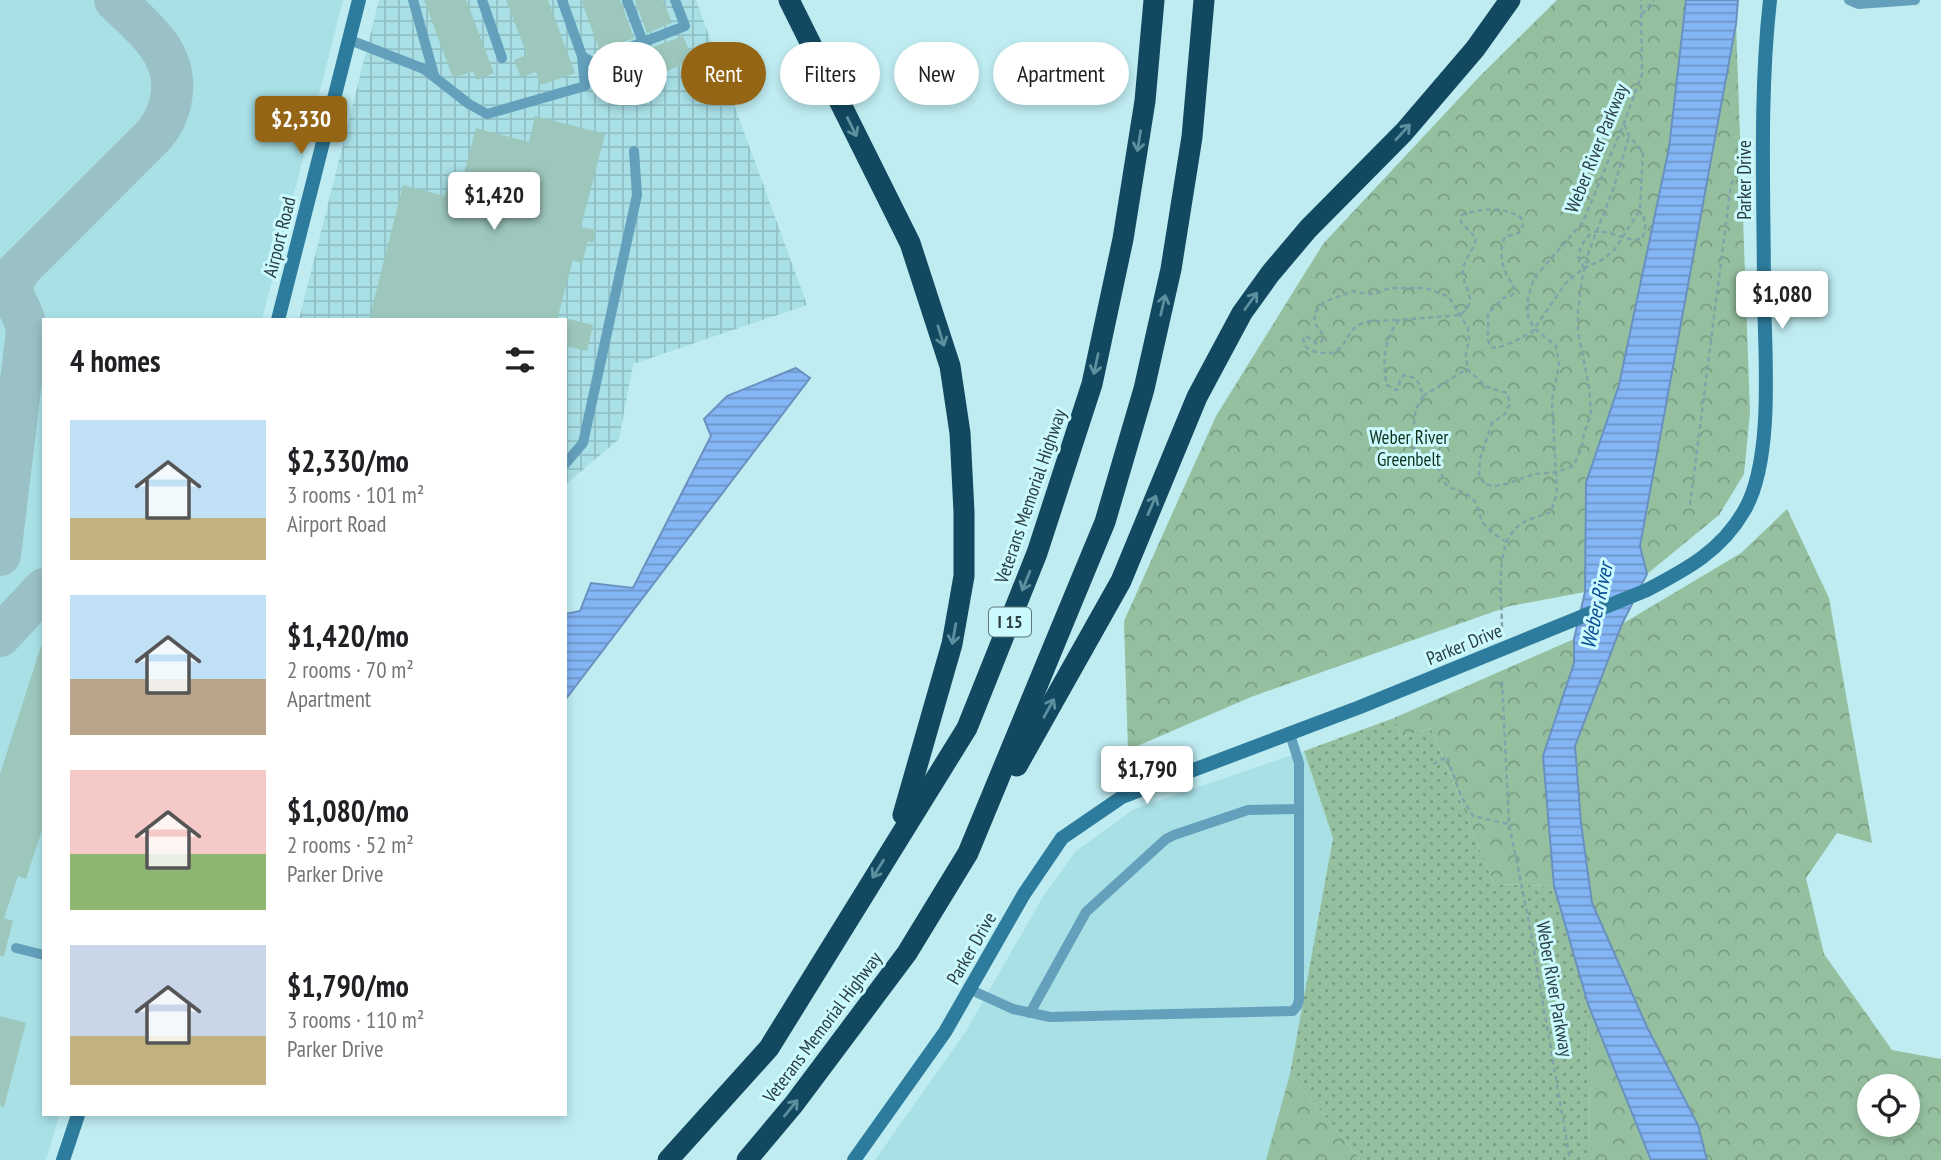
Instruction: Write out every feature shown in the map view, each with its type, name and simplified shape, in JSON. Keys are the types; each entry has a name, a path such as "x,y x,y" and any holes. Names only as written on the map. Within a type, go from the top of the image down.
{"highway":[{"path":"789,0 909,243 950,366 960,433 964,576 952,643 896,841"},
{"name":"Veterans Memorial Highway","path":"668,1160 769,1048 967,728 1037,553 1092,384 1125,227 1145,101 1154,0"},
{"name":"Veterans Memorial Highway","path":"747,1160 794,1104 907,953 968,853 1105,522 1144,389 1171,269 1192,137 1204,0"},
{"path":"968,853 1121,580 1197,397 1242,313 1308,229 1422,111 1475,49 1510,0"}],"street":[{"name":"Airport Road","path":"279,318 359,0"},
{"name":"Parker Drive","path":"854,1160 945,1032 1024,894 1062,838 1122,797 1360,707 1647,590 1692,566 1727,536 1746,509 1758,476 1765,413 1763,133 1770,0"},
{"path":"63,1160 78,1116"}],"lane":[{"path":"413,0 434,75"},
{"path":"482,0 502,58"},
{"path":"350,40 424,69 469,104 487,114 585,86 582,56 562,0"},
{"path":"626,0 643,42 685,26 675,0"},
{"path":"1849,0 1858,4 1915,0"},
{"path":"582,56 588,60"},
{"path":"567,462 583,443 637,195 634,150"},
{"path":"969,989 1013,1009 1050,1017 1293,1010 1299,1000 1299,809 1298,763 1290,734"},
{"path":"1030,1013 1092,904 1166,839 1237,812 1299,809"},
{"path":"16,948 42,954"}],"path":[{"name":"Weber River Parkway","path":"1534,328 1528,317 1528,298 1534,278 1583,222 1642,74 1641,0"},
{"path":"1642,14 1654,0"},
{"path":"1624,123 1629,136 1643,152 1640,211 1615,249 1604,260 1584,268 1565,284 1532,332 1497,348 1492,347 1488,341 1488,314 1503,298 1516,292 1504,269 1502,244 1505,237 1519,233 1523,225 1521,218 1513,213 1495,209 1475,210 1462,215 1461,222 1476,238 1463,269 1469,288 1470,302 1467,310 1460,315 1362,323 1334,353 1320,353 1309,350 1304,345 1303,337 1308,337 1317,344 1324,336 1315,323 1314,314 1324,303 1353,291 1366,294 1390,288 1426,288 1449,297 1460,315 1468,328 1467,369 1487,387 1507,393 1510,404 1505,414 1492,424 1480,459 1479,474 1484,484 1507,484 1534,474 1557,472 1573,466 1581,450 1591,415 1589,387 1578,332 1584,268 1614,187 1629,136"},
{"path":"1690,505 1731,184 1763,133"},
{"path":"1584,268 1578,256 1580,247 1588,236 1597,232 1611,233 1635,241 1642,239 1646,220 1640,211"},
{"path":"1399,320 1390,331 1387,344 1387,385 1396,390 1404,375 1413,376 1419,383 1423,396"},
{"path":"1502,627 1501,570 1506,542 1516,528 1528,520 1552,512 1557,493 1552,400 1559,365 1556,346 1534,328"},
{"path":"1467,369 1423,396 1415,413 1417,456 1441,471 1443,482 1451,489 1468,495 1478,505 1484,524 1506,542"},
{"name":"Weber River Parkway","path":"1502,681 1509,824 1530,922 1570,1160"},
{"path":"1433,764 1447,757 1461,796 1473,816 1509,824"}],"shaded area":[{"path":"0,0 343,0 263,318 42,318 42,1116 59,1116 45,1160 0,1160"},
{"path":"379,0 696,0 711,42 681,42 681,105 734,105 807,305 633,364 619,439 567,483 567,318 300,318"},
{"path":"1304,751 1333,838 1293,1078 1268,1160 875,1160 966,1031 1044,895 1076,851 1134,809"}],"green space":[{"name":"Weber River Greenbelt","path":"1557,0 1686,0 1669,148 1619,386 1586,483 1585,592 1510,606 1251,697 1128,750 1124,621 1216,416 1323,244 1480,76"},
{"path":"1736,24 1750,412 1744,474 1719,515 1647,574 1640,546"},
{"path":"1787,509 1829,598 1872,843 1837,833 1806,878 1824,954 1892,1050 1941,1059 1941,1160 1707,1160 1698,1125 1647,1027 1592,903 1581,823 1575,746 1622,624 1741,553"},
{"path":"1574,639 1574,663 1543,756 1554,886 1494,884 1431,728 1401,737 1394,718"},
{"path":"1394,718 1401,737 1431,728 1494,884 1554,886 1588,1004 1592,1160 1360,1159 1290,1074 1333,838 1304,751"},
{"path":"1588,1004 1651,1160 1592,1160"},
{"path":"1290,1074 1360,1159 1364,1160 1266,1160"}],"water":[{"name":"Weber River","path":"1686,0 1738,0 1736,24 1640,546 1647,574 1622,624 1575,746 1581,823 1592,903 1647,1027 1698,1125 1707,1160 1651,1160 1588,1004 1554,886 1543,756 1574,663 1574,639 1585,592 1586,483 1619,385 1669,148"},
{"path":"796,368 810,378 567,697 567,614 580,611 591,583 633,588 711,436 704,419 727,396"}],"building":[{"path":"424,0 466,0 494,73 477,80 473,71 453,78"},
{"path":"506,0 548,0 575,73 541,85 536,72 521,78 514,60 527,55"},
{"path":"581,0 620,0 634,38 624,42 597,42"},
{"path":"635,0 663,0 672,23 647,33"},
{"path":"683,36 686,42 681,42 681,65 667,71 667,42"},
{"path":"535,116 605,134 581,227 596,230 593,243 588,241 582,263 573,260 558,318 370,318 403,185 445,196 448,186 455,183 457,172 464,174 476,128 529,142"},
{"path":"567,318 593,325 587,351 567,346"},
{"path":"42,646 42,830 26,879 18,876 4,918 13,921 4,956 0,956 0,774"},
{"path":"0,1016 26,1023 4,1107 0,1106"}],"taxiway":[{"path":"0,289 154,135 167,114 172,90 168,63 145,29 115,0"},
{"path":"0,555 27,331 13,293 13,285 22,267"},
{"path":"0,636 42,591"}]}
